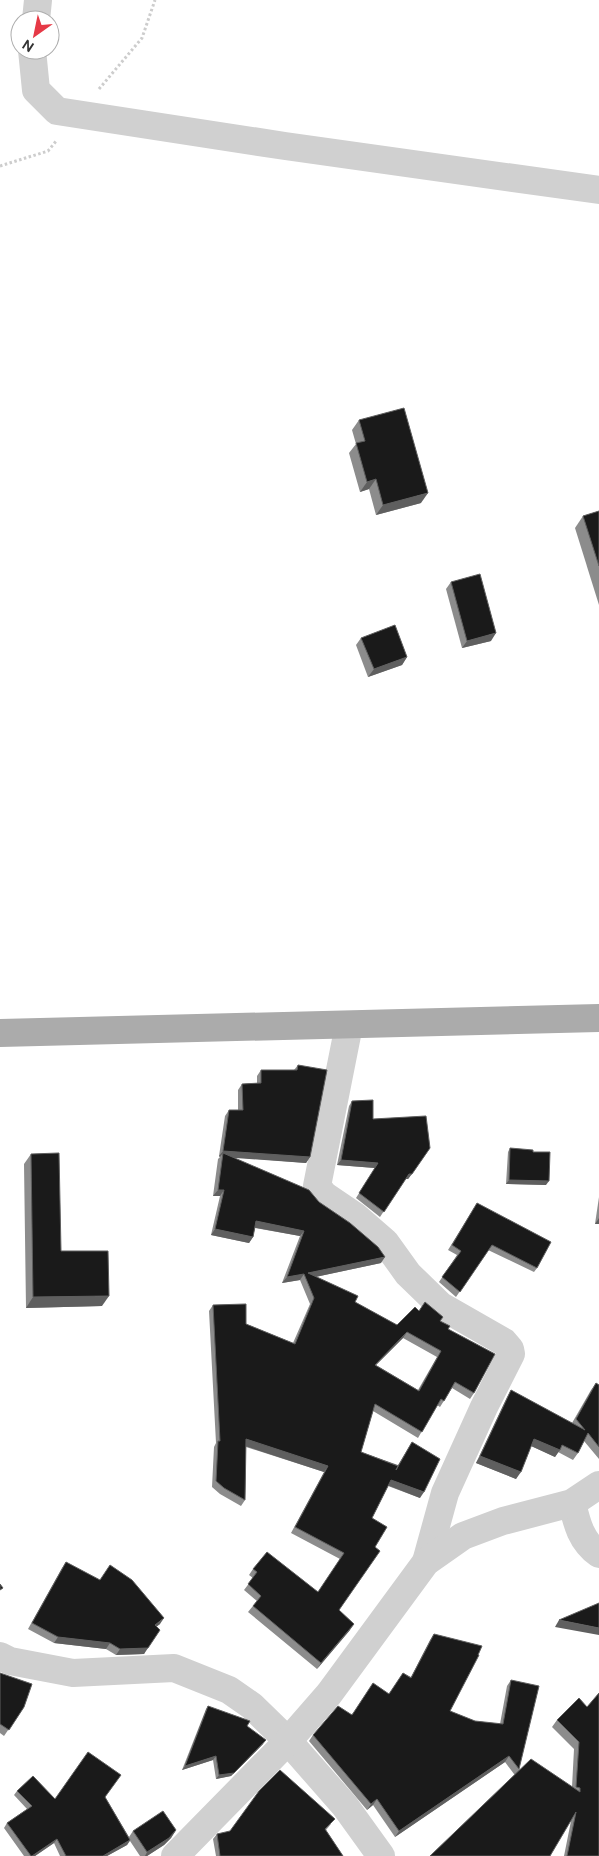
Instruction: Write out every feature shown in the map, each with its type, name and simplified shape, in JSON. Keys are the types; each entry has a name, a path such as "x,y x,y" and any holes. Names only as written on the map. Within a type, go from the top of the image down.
{"main road":[{"path":"0,1033 599,1018"}],"street":[{"path":"33,60 36,90 57,111 599,190"},
{"path":"349,1025 317,1186 324,1195 356,1216 385,1242 408,1274 441,1306 504,1342 510,1348 512,1354 484,1407 446,1493 426,1562"},
{"path":"175,1856 288,1741 329,1694 426,1562 463,1536 503,1521 572,1503 599,1485"},
{"path":"572,1503 578,1530 591,1548 599,1554"},
{"path":"0,1656 10,1660 73,1673 174,1668 229,1690 252,1706 288,1741 345,1806 382,1856"}],"building":[{"path":"404,408 428,493 383,505 376,479 367,482 356,443 365,441 359,420"},
{"path":"599,511 599,566 583,516"},
{"path":"480,574 496,633 467,641 451,582"},
{"path":"395,625 407,657 374,669 361,638"},
{"path":"298,1065 327,1070 310,1157 223,1151 229,1110 243,1110 242,1084 261,1083 261,1070 297,1070"},
{"path":"373,1100 373,1119 426,1116 430,1148 412,1174 409,1174 384,1212 359,1193 378,1163 341,1160 352,1101"},
{"path":"510,1148 533,1150 533,1152 550,1152 549,1181 509,1180"},
{"path":"59,1153 61,1251 108,1251 109,1296 33,1297 31,1154"},
{"path":"223,1153 309,1190 319,1202 350,1223 378,1247 385,1257 308,1273 358,1296 355,1302 397,1325 415,1307 419,1311 425,1302 443,1317 440,1321 450,1326 448,1329 495,1354 474,1393 455,1382 444,1401 441,1399 422,1432 375,1404 361,1452 398,1466 396,1470 412,1442 440,1459 424,1492 391,1480 372,1518 387,1527 375,1547 380,1551 339,1610 354,1624 321,1663 253,1606 261,1596 248,1584 257,1572 253,1569 267,1552 318,1592 344,1553 295,1527 328,1466 246,1439 245,1500 216,1481 218,1441 220,1441 213,1305 246,1304 246,1324 295,1344 314,1298 304,1274 287,1277 304,1231 256,1221 253,1237 215,1229 224,1190 218,1190","holes":["407,1332 441,1351 419,1391 375,1365"]},
{"path":"477,1203 551,1242 537,1268 492,1245 460,1292 442,1277 461,1251 452,1245"},
{"path":"596,1383 599,1385 599,1447 588,1433 578,1453 562,1445 560,1450 534,1439 521,1472 480,1456 511,1390 585,1430 576,1419"},
{"path":"66,1562 100,1580 110,1565 132,1580 164,1618 155,1625 160,1630 148,1648 120,1649 110,1643 58,1637 32,1623"},
{"path":"599,1603 599,1628 559,1620"},
{"path":"434,1634 482,1646 450,1711 475,1721 503,1724 511,1680 539,1686 519,1769 509,1756 399,1831 377,1799 371,1804 313,1735 338,1706 352,1715 373,1683 389,1694 403,1673 411,1678"},
{"path":"0,1673 32,1684 24,1707 9,1730 0,1724"},
{"path":"599,1693 599,1856 567,1856 576,1812 550,1856 430,1856 531,1759 580,1792 580,1788 576,1787 579,1742 557,1720 579,1698 587,1707"},
{"path":"208,1706 250,1721 247,1726 266,1740 234,1773 219,1775 216,1756 185,1766"},
{"path":"88,1752 121,1775 105,1797 130,1840 103,1856 66,1856 57,1839 31,1856 7,1823 32,1806 17,1791 33,1776 55,1799"},
{"path":"280,1770 335,1819 325,1829 343,1856 220,1856 217,1834 230,1831 259,1791"},
{"path":"163,1811 176,1830 169,1838 147,1852 133,1831"}]}
